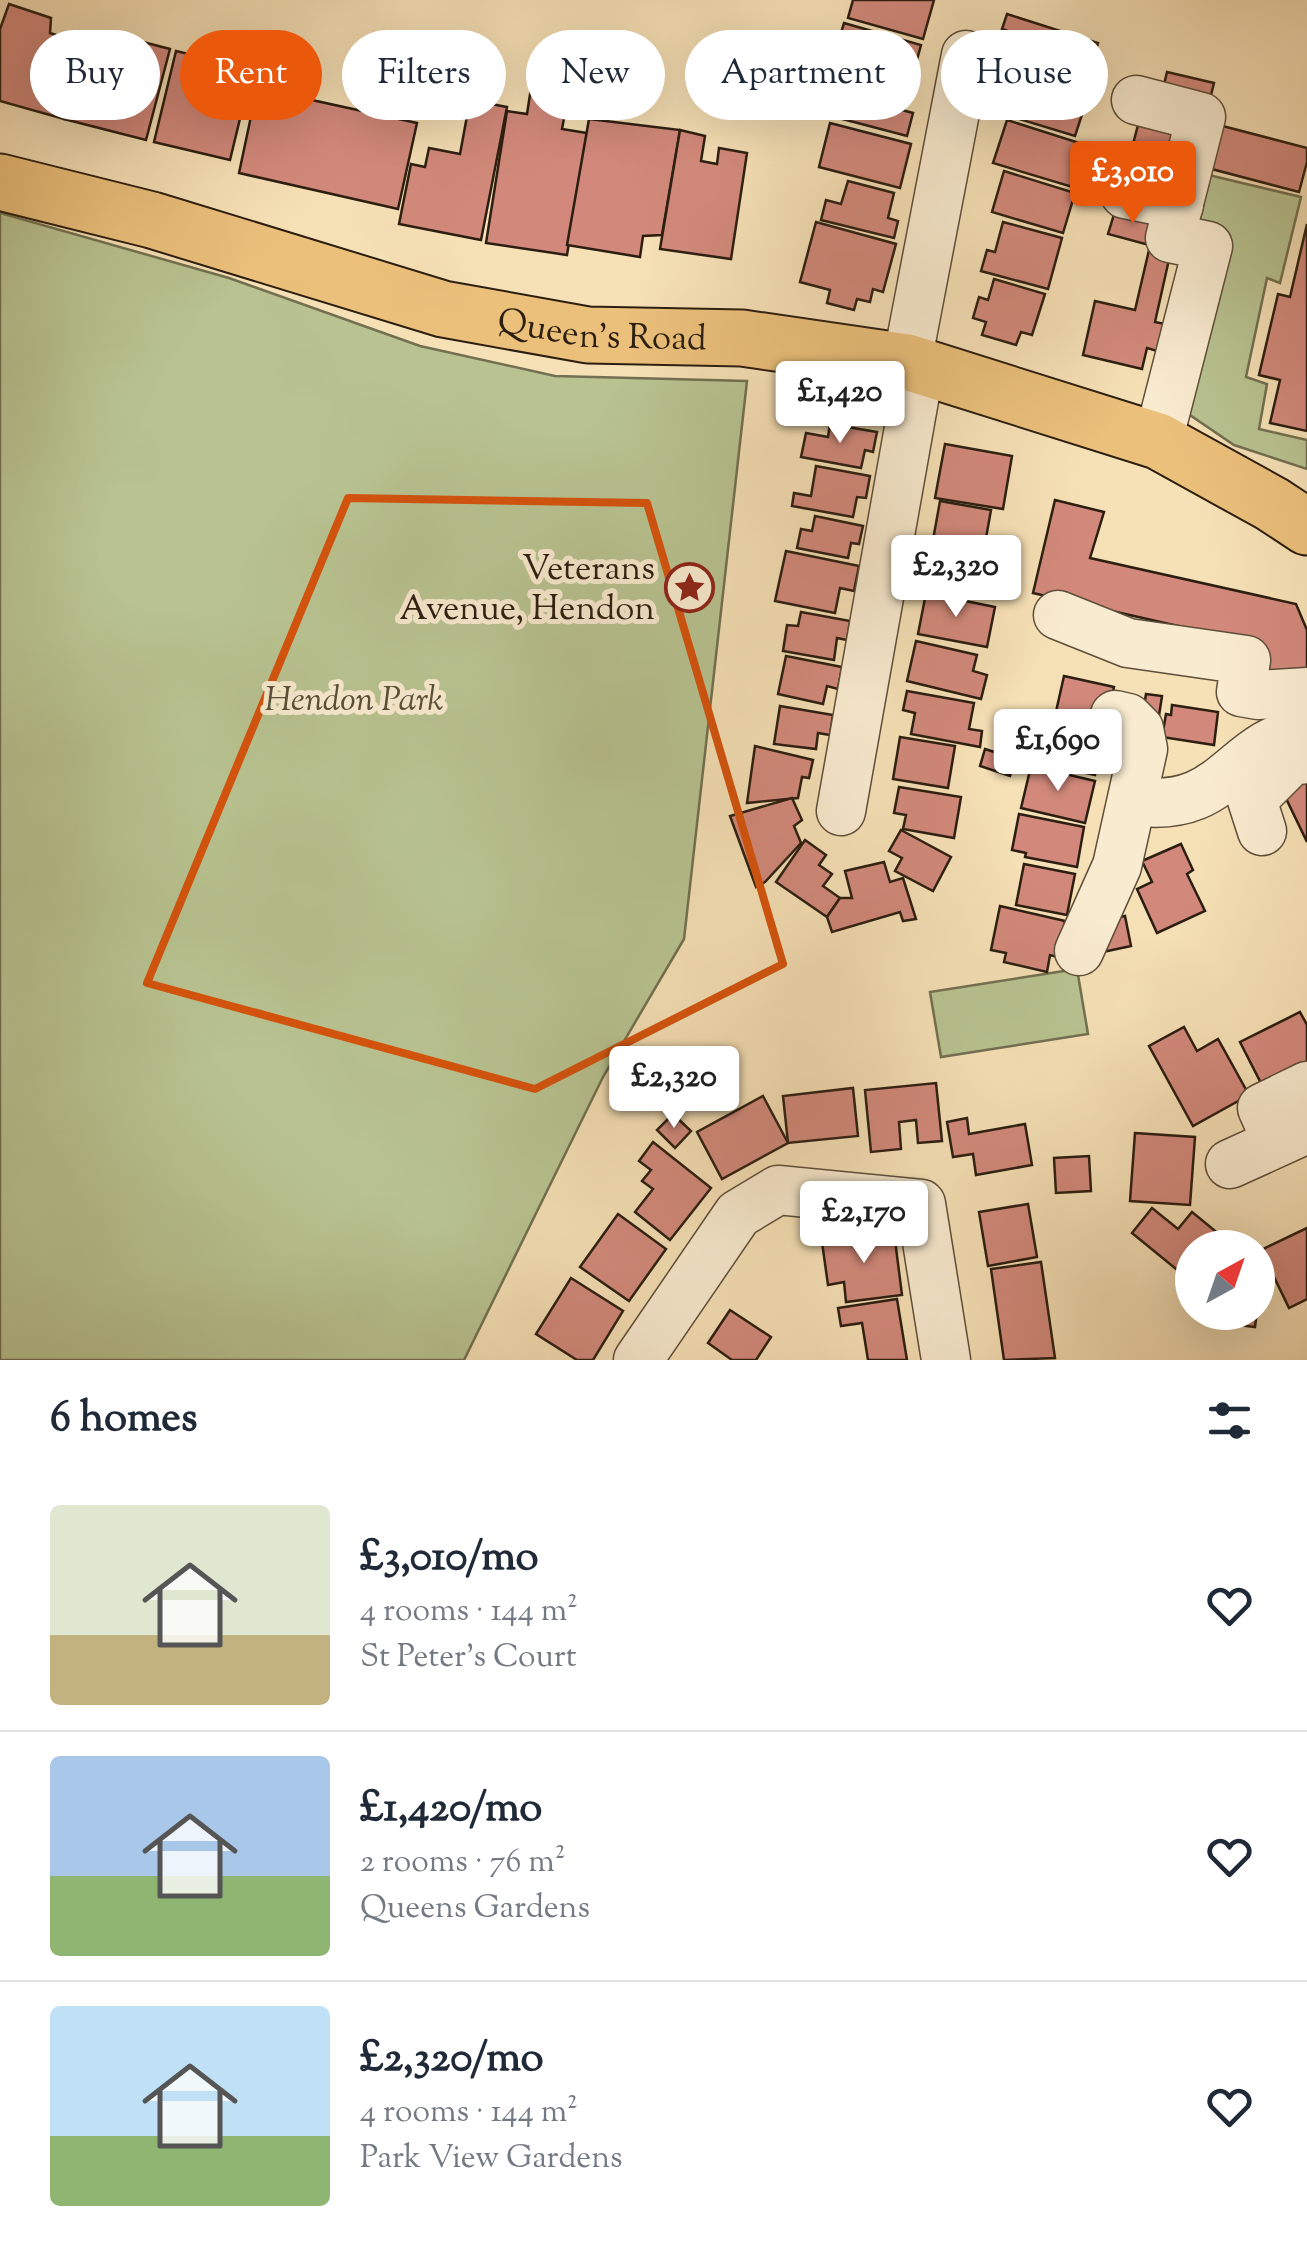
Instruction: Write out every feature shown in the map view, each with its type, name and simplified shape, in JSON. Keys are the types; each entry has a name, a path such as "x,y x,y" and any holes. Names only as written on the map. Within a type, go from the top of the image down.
{"main road":[{"name":"Queen's Road","path":"0,182 152,220 443,309 588,334 742,338 914,364 1158,441 1307,527"}],"street":[{"path":"1136,100 1201,117 1174,222"},
{"path":"840,811 955,120"},
{"path":"1125,194 1208,246 1158,441"},
{"path":"1058,616 1128,643 1246,660 1241,692 1307,692"},
{"path":"1133,801 1174,804 1192,798 1231,775 1266,743 1307,730"},
{"path":"1079,951 1117,866 1133,801 1129,732"},
{"path":"1262,831 1252,800 1291,760 1307,759"},
{"path":"1230,1164 1292,1135 1262,1108 1307,1086"},
{"path":"638,1360 738,1214 778,1190 922,1204 946,1360"}],"highlighted area":[{"path":"348,498 647,503 783,964 535,1089 147,983"}],"green space":[{"path":"1196,172 1301,197 1280,283 1267,278 1246,377 1267,384 1259,429 1307,440 1307,469 1234,445 1187,413 1180,227"},
{"name":"Hendon Park","path":"0,213 229,278 420,346 555,376 747,381 684,939 603,1077 464,1360 0,1360"},
{"path":"1077,969 1088,1034 941,1057 930,992"}],"building":[{"path":"853,0 934,0 923,39 921,30 891,30 848,18"},
{"path":"9,4 51,18 50,30 30,30 30,109 0,101 0,29"},
{"path":"1007,14 1057,30 1005,30 1002,29"},
{"path":"844,23 868,30 842,30"},
{"path":"160,46 170,49 160,87"},
{"path":"176,51 180,52 180,120 240,120 230,160 154,142"},
{"path":"1167,72 1214,83 1209,103 1162,93"},
{"path":"322,102 342,107 342,120 417,123 398,209 239,173 250,120 322,120"},
{"path":"507,111 526,114 526,120 564,120 562,129 587,133 567,255 486,243"},
{"path":"68,120 151,120 146,140"},
{"path":"466,120 504,120 481,240 399,224 411,164 425,167 429,148 460,154"},
{"path":"589,120 680,130 662,235 643,236 640,257 567,245"},
{"path":"846,120 911,120 907,136"},
{"path":"1007,120 1092,147 1079,189 993,163"},
{"path":"1022,120 1080,120 1075,136"},
{"path":"830,123 911,144 900,188 819,167"},
{"path":"1215,124 1307,148 1299,192 1204,167"},
{"path":"1138,125 1188,138 1176,185 1126,171"},
{"path":"680,130 705,136 701,161 717,164 719,148 747,153 731,259 660,249"},
{"path":"1004,171 1075,193 1063,233 992,212"},
{"path":"848,181 894,193 888,218 898,221 894,238 821,220 826,200 841,204"},
{"path":"1116,208 1157,219 1149,245 1108,234"},
{"path":"816,222 896,244 883,292 873,289 870,302 857,299 854,310 827,303 830,290 800,282"},
{"path":"1003,222 1062,238 1048,289 981,271 987,250 995,252"},
{"path":"1307,224 1307,431 1270,423 1280,380 1259,375 1278,294 1290,297"},
{"path":"1149,250 1170,255 1155,322 1170,325 1164,353 1147,348 1142,369 1083,355 1095,301 1135,310"},
{"path":"994,279 1045,294 1032,335 1021,332 1016,345 982,335 986,322 973,318 979,297 988,300"},
{"path":"830,424 877,432 873,452 865,450 861,468 801,457 806,433 828,437"},
{"path":"945,444 1012,456 1003,509 935,498"},
{"path":"816,466 870,476 866,498 857,497 853,517 792,506 794,493 811,496"},
{"path":"1055,500 1104,512 1090,558 1296,604 1307,630 1307,688 1256,690 1257,644 1033,593"},
{"path":"940,501 991,510 984,549 933,540"},
{"path":"815,516 863,526 859,544 851,543 848,558 797,548 801,529 812,531"},
{"path":"931,543 981,553 973,595 922,584"},
{"path":"786,551 859,566 854,591 840,588 835,613 775,601"},
{"path":"926,593 995,607 987,647 918,634"},
{"path":"801,612 850,621 847,640 837,638 834,660 783,651 787,625 798,626"},
{"path":"916,641 977,655 973,671 987,675 981,699 907,681"},
{"path":"786,656 842,667 838,689 827,686 823,704 778,694"},
{"path":"1064,676 1114,687 1105,727 1055,716"},
{"path":"907,691 974,703 969,729 982,731 980,747 911,734 915,713 903,710"},
{"path":"1146,694 1162,696 1158,722 1142,719"},
{"path":"1172,705 1218,712 1214,745 1162,737 1166,714 1171,715"},
{"path":"780,706 833,715 830,735 818,733 816,749 774,744"},
{"path":"1043,719 1104,733 1095,775 1033,761"},
{"path":"900,737 955,746 948,788 893,779"},
{"path":"755,746 813,760 809,778 802,777 798,798 747,803"},
{"path":"985,749 1016,759 1010,776 980,766"},
{"path":"1031,766 1095,781 1085,823 1021,808"},
{"path":"1307,775 1307,842 1281,788"},
{"path":"899,787 961,797 954,838 903,829 906,815 894,813"},
{"path":"792,798 802,820 794,826 801,843 756,887 730,816"},
{"path":"1019,814 1084,827 1077,867 1025,857 1026,853 1012,850"},
{"path":"901,830 951,857 933,891 895,871 902,858 889,851"},
{"path":"805,840 826,855 819,865 832,874 823,886 840,898 827,917 776,882"},
{"path":"1181,844 1193,870 1187,874 1205,911 1157,933 1137,889 1152,882 1142,861"},
{"path":"884,862 890,882 903,878 916,919 903,921 900,912 832,932 827,917 840,898 852,898 845,871"},
{"path":"1024,864 1075,874 1067,915 1016,905"},
{"path":"1000,906 1065,921 1057,957 1050,955 1047,972 1004,962 1006,953 991,950"},
{"path":"1125,916 1131,946 1103,952 1097,921"},
{"path":"1300,1012 1307,1025 1307,1068 1264,1089 1240,1042"},
{"path":"1184,1027 1197,1051 1218,1039 1249,1095 1193,1126 1149,1046"},
{"path":"936,1083 942,1141 918,1143 916,1120 899,1122 901,1149 871,1152 865,1090"},
{"path":"853,1088 858,1136 788,1143 783,1096"},
{"path":"763,1096 788,1143 722,1179 697,1132"},
{"path":"673,1114 691,1131 675,1148 657,1130"},
{"path":"967,1118 969,1134 1025,1124 1032,1165 976,1175 973,1154 953,1157 947,1122"},
{"path":"1135,1133 1195,1137 1190,1205 1130,1201"},
{"path":"653,1142 711,1188 670,1240 635,1212 653,1189 642,1181 651,1170 639,1161"},
{"path":"1089,1156 1091,1191 1056,1193 1054,1158"},
{"path":"1028,1204 1037,1257 988,1266 979,1212"},
{"path":"1152,1208 1178,1229 1192,1212 1214,1230 1175,1230 1175,1268 1132,1233"},
{"path":"618,1214 666,1249 629,1301 580,1267"},
{"path":"1307,1228 1307,1299 1289,1308 1275,1279 1275,1243"},
{"path":"894,1232 902,1295 846,1302 844,1282 828,1285 822,1242"},
{"path":"1041,1262 1055,1358 1004,1360 991,1269"},
{"path":"571,1278 623,1311 593,1360 577,1360 536,1334"},
{"path":"897,1299 907,1360 868,1360 862,1323 841,1326 838,1308"},
{"path":"730,1310 771,1337 756,1360 732,1360 708,1343"}],"place":[{"name":"Veterans Avenue, Hendon","path":"690,587"}]}
